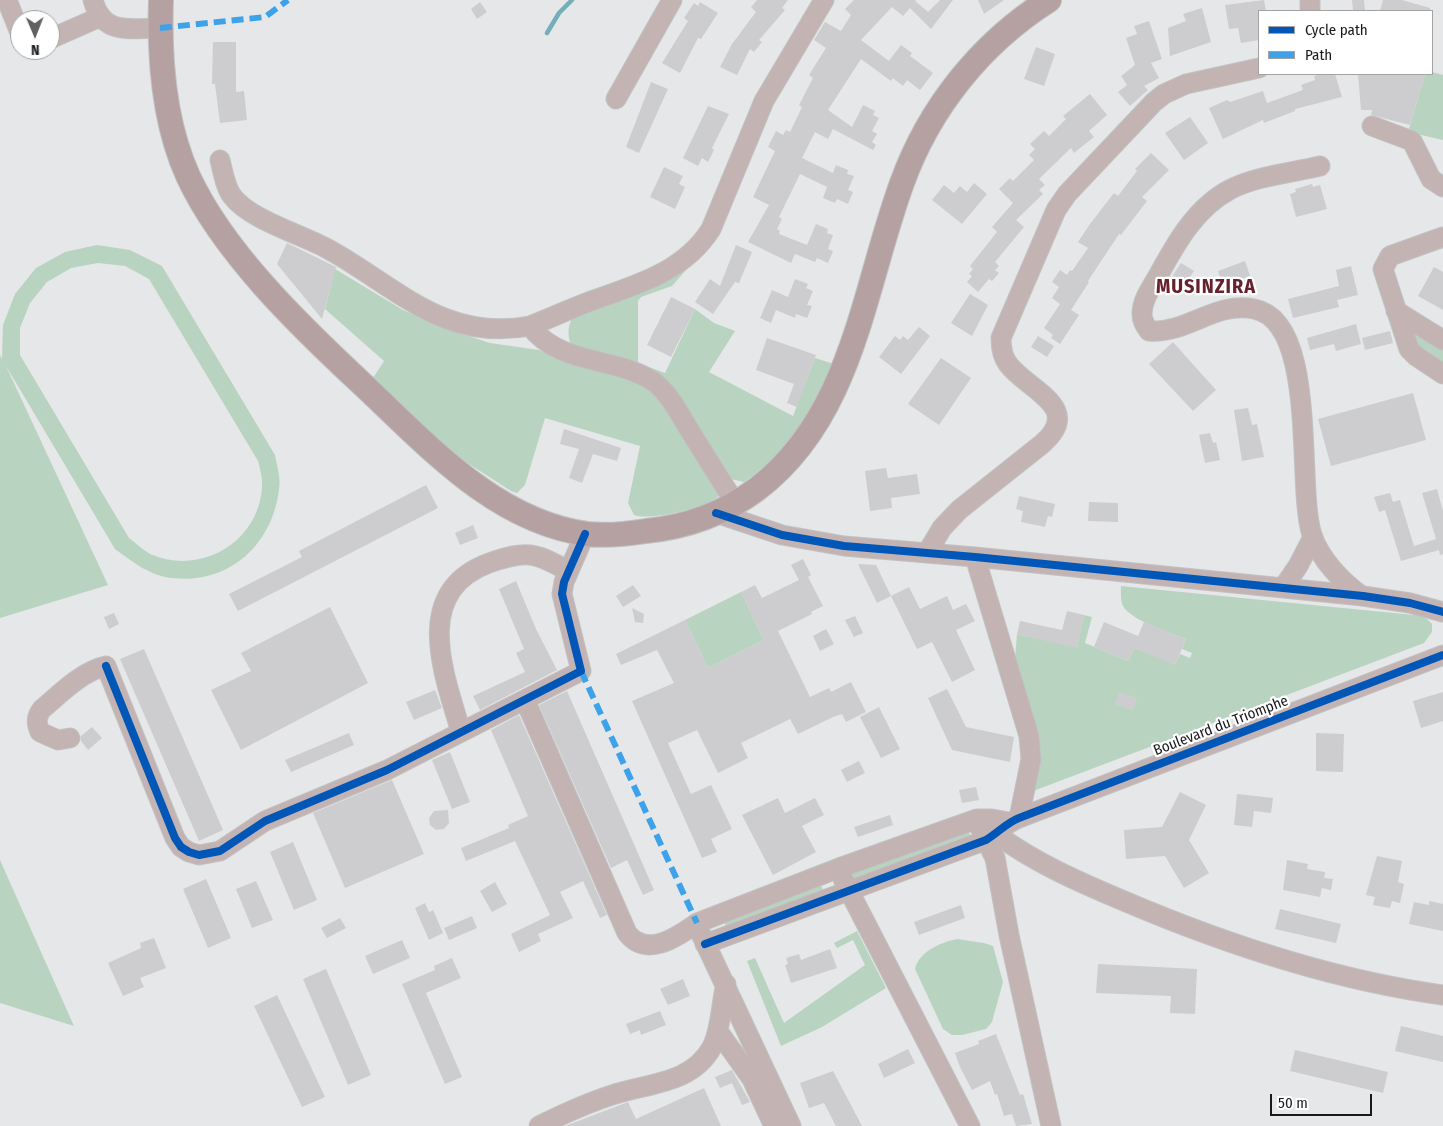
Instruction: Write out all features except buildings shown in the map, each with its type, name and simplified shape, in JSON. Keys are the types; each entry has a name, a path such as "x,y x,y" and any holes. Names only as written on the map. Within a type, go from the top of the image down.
{"main road":[{"path":"161,0 160,28 164,84 174,134 187,174 210,218 275,299 343,366 466,480 503,504 530,517 585,534 620,534 657,530 684,524 726,508 757,489 805,441 825,409 851,349 902,182 922,135 947,96 984,51 1007,31 1049,0"}],"street":[{"path":"616,99 672,0"},
{"path":"220,160 232,196 241,205 257,215 328,249 378,282 427,310 476,328 494,330 530,326 656,277 689,256 704,241 711,229 764,101 824,0"},
{"path":"60,32 96,8 102,21 114,28 160,28"},
{"path":"927,554 942,528 960,510 1042,444 1050,437 1054,429 1056,414 1051,401 1007,363 1002,352 1001,338 1047,228 1067,194 1164,94 1186,84 1258,68"},
{"path":"1372,126 1412,141 1430,179 1443,188"},
{"path":"1320,166 1248,183 1231,189 1214,201 1180,237 1144,301 1142,314 1143,322 1149,331 1157,332 1174,330 1212,312 1236,307 1256,309 1273,317 1282,326 1295,368 1302,407 1308,515 1313,537 1345,584 1362,596"},
{"path":"1443,237 1398,252 1385,262 1384,276 1409,348 1443,374"},
{"path":"1396,311 1443,340"},
{"path":"530,326 536,334 559,349 626,370 654,382 674,405 726,508 790,536 844,546 975,557 1362,596 1410,603 1443,612"},
{"path":"70,738 58,740 40,732 37,724 38,715 42,709 85,674 95,668 106,666 175,838 181,847 199,855 220,851 265,820 387,770 581,671 563,604 564,582 585,534"},
{"path":"1283,588 1298,566 1313,537"},
{"path":"462,732 444,674 439,635 440,617 455,584 466,574 485,565 521,554 537,555 568,571"},
{"path":"975,557 1029,736 1031,759 1002,828 995,858 1009,936 1051,1126"},
{"name":"Boulevard du Triomphe","path":"705,944 848,890 1443,655"},
{"path":"525,700 627,933 633,941 642,945 650,945 677,937 697,924 839,868 977,819 1002,828 1039,862 1089,886 1216,937 1333,973 1443,995"},
{"path":"977,819 1002,828"},
{"path":"839,868 848,890 970,1126"},
{"path":"697,924 791,1126"},
{"path":"539,1126 589,1103 669,1080 688,1072 703,1060 712,1046 718,1031 726,984"},
{"path":"718,1031 752,1079 774,1126"}],"green space":[{"path":"1433,72 1443,75 1443,140 1408,132 1425,75 1433,75"},
{"path":"97,245 130,250 162,266 275,455 279,489 275,509 268,527 258,543 245,557 212,575 193,578 164,577 149,571 115,549 6,366 108,585 0,618 0,355 2,359 3,325 15,294 36,268 65,252","holes":["98,263 125,266 149,279 258,461 262,488 258,508 250,525 238,539 223,550 206,557 188,561 169,560 150,554 129,538 20,355 20,328 30,303 47,282 71,268"]},
{"path":"694,261 672,286 641,297 638,301 638,363 665,373 695,309 714,323 735,331 709,372 793,416 815,358 834,364 819,399 798,430 773,458 744,482 731,479 680,402 571,344 569,337 572,318"},
{"path":"335,269 403,310 450,330 490,343 539,350 643,385 662,400 719,494 718,497 689,509 664,515 634,515 628,503 640,446 545,418 525,485 517,493 511,491 452,453 371,381 384,361 325,309"},
{"path":"1408,325 1443,348 1443,363 1413,341"},
{"path":"1121,586 1424,616 1432,624 1432,632 1424,643 1028,793 1015,658 1017,634 1077,647 1084,615 1092,617 1085,643 1128,661 1134,648 1175,664 1180,654 1190,658 1192,653 1182,649 1186,639 1138,619 1123,607"},
{"path":"741,592 764,640 708,668 685,620"},
{"path":"968,830 970,835 853,879 851,874"},
{"path":"0,860 74,1026 0,1003"},
{"path":"821,885 823,890 726,927 724,921"},
{"path":"857,931 886,988 822,1027 781,1046 747,961 755,958 784,1023 865,965 853,940 837,948 834,943"},
{"path":"957,939 993,946 1003,982 992,1022 986,1029 962,1035 952,1035 943,1029 915,969 917,963 926,952 945,942"}],"waterway":[{"path":"547,33 559,13 572,0"}],"marked path":[{"path":"160,28 265,17 288,0"},
{"path":"581,671 697,923"}],"cycle path":[{"path":"716,513 782,535 844,546 975,557 1363,596 1410,603 1443,612"},
{"path":"106,666 175,838 181,847 199,855 220,851 265,821 387,770 581,671 562,594 564,582 585,534"},
{"path":"705,944 986,840 1019,818 1443,655"}],"district":[{"name":"MUSINZIRA","path":"1206,287"}]}
